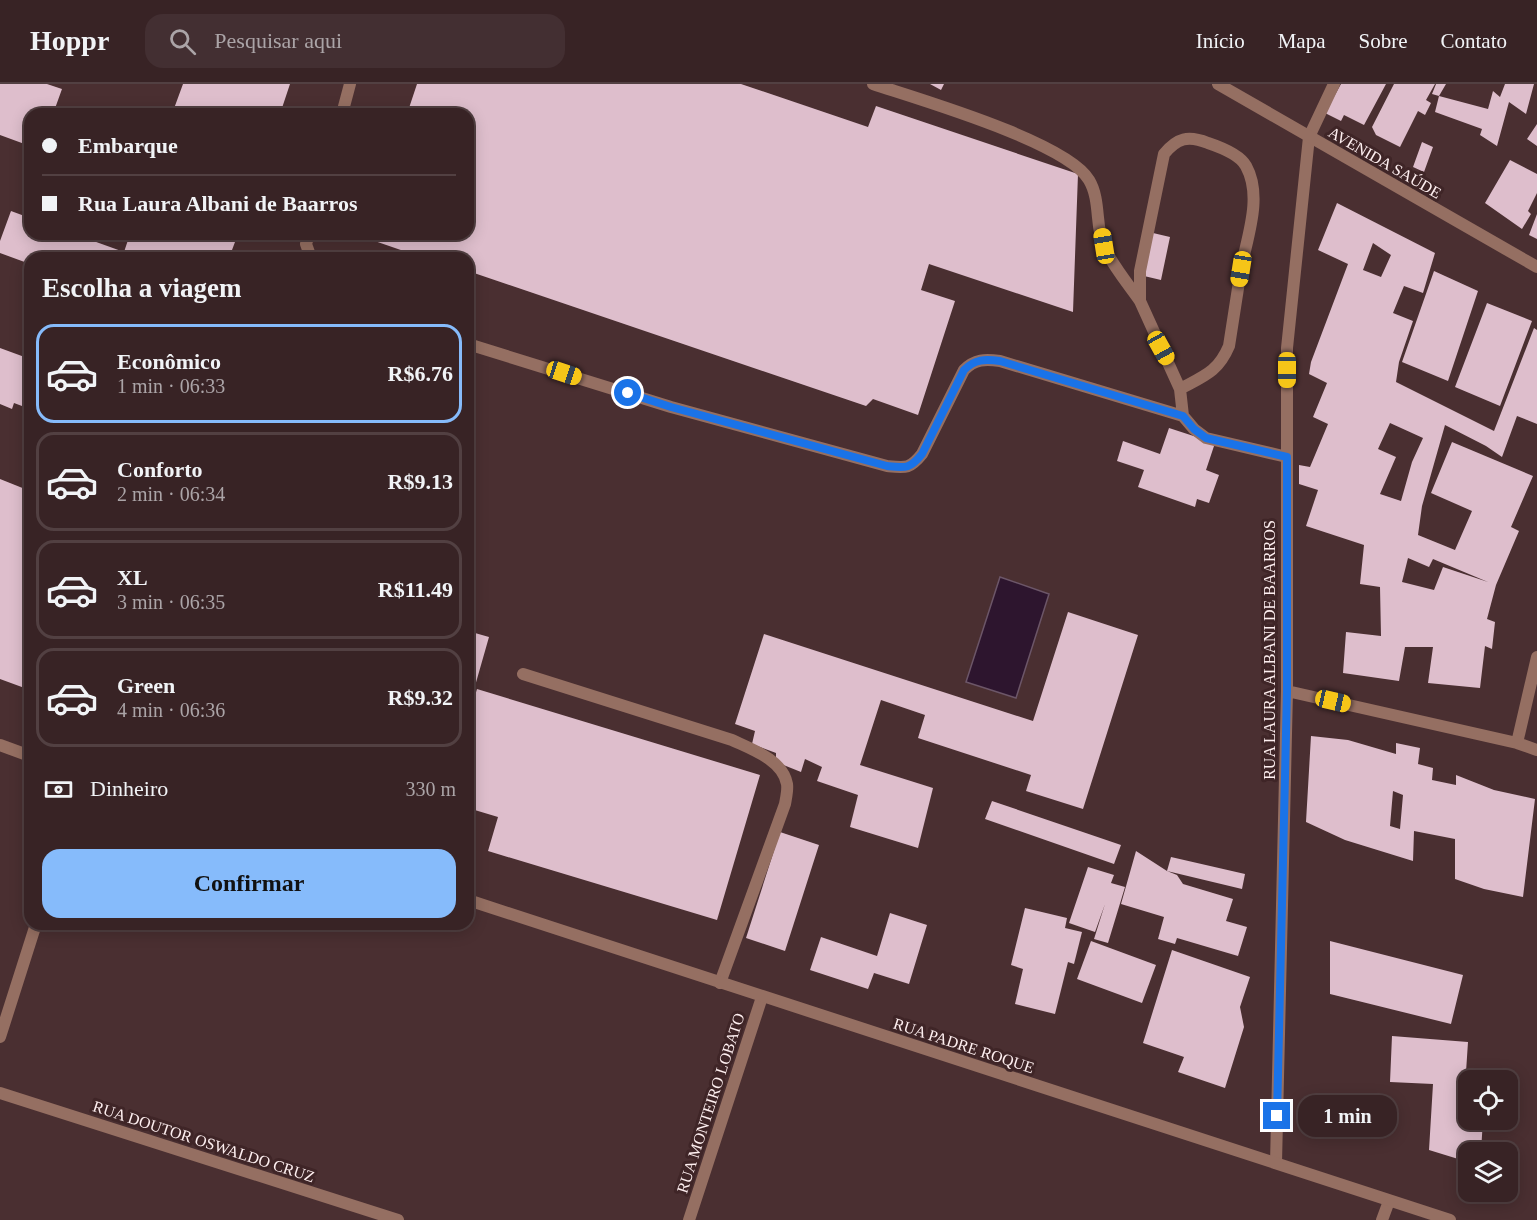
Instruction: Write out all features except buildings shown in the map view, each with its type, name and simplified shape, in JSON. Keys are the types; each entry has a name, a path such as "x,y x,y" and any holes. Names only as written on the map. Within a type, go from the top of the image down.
{"street":[{"path":"344,108 350,84"},
{"path":"873,84 973,117 1045,147 1074,164 1089,180 1095,197 1104,246 1140,301 1180,388 1183,416"},
{"name":"AVENIDA SAÚDE","path":"1218,84 1537,267"},
{"name":"RUA LAURA ALBANI DE BAARROS","path":"1276,1163 1287,691 1287,348 1309,137 1334,84"},
{"path":"1140,301 1140,271 1164,154 1173,143 1186,139 1206,142 1236,156 1246,165 1253,185 1253,211 1229,346 1213,372 1180,388"},
{"path":"474,346 671,407 887,466 903,468 913,465 922,454 964,370 971,363 984,359 1000,361 1183,416 1206,438 1287,457"},
{"path":"1517,743 1537,657"},
{"path":"523,674 732,740 758,752 783,773 788,785 785,804 720,983"},
{"path":"1287,691 1517,743 1537,750"},
{"path":"0,745 24,754"},
{"name":"RUA PADRE ROQUE","path":"474,902 1450,1220"},
{"path":"0,1038 34,930"},
{"name":"RUA MONTEIRO LOBATO","path":"689,1220 762,997"},
{"name":"RUA DOUTOR OSWALDO CRUZ","path":"0,1093 398,1220"},
{"path":"1382,1220 1389,1201"}],"shaded area":[{"path":"1000,577 1049,594 1016,698 966,682"}],"route":[{"path":"628,393 671,407 887,466 903,468 913,465 922,454 964,370 971,363 984,359 1000,361 1183,416 1206,438 1287,457 1287,691 1277,1116"}]}
